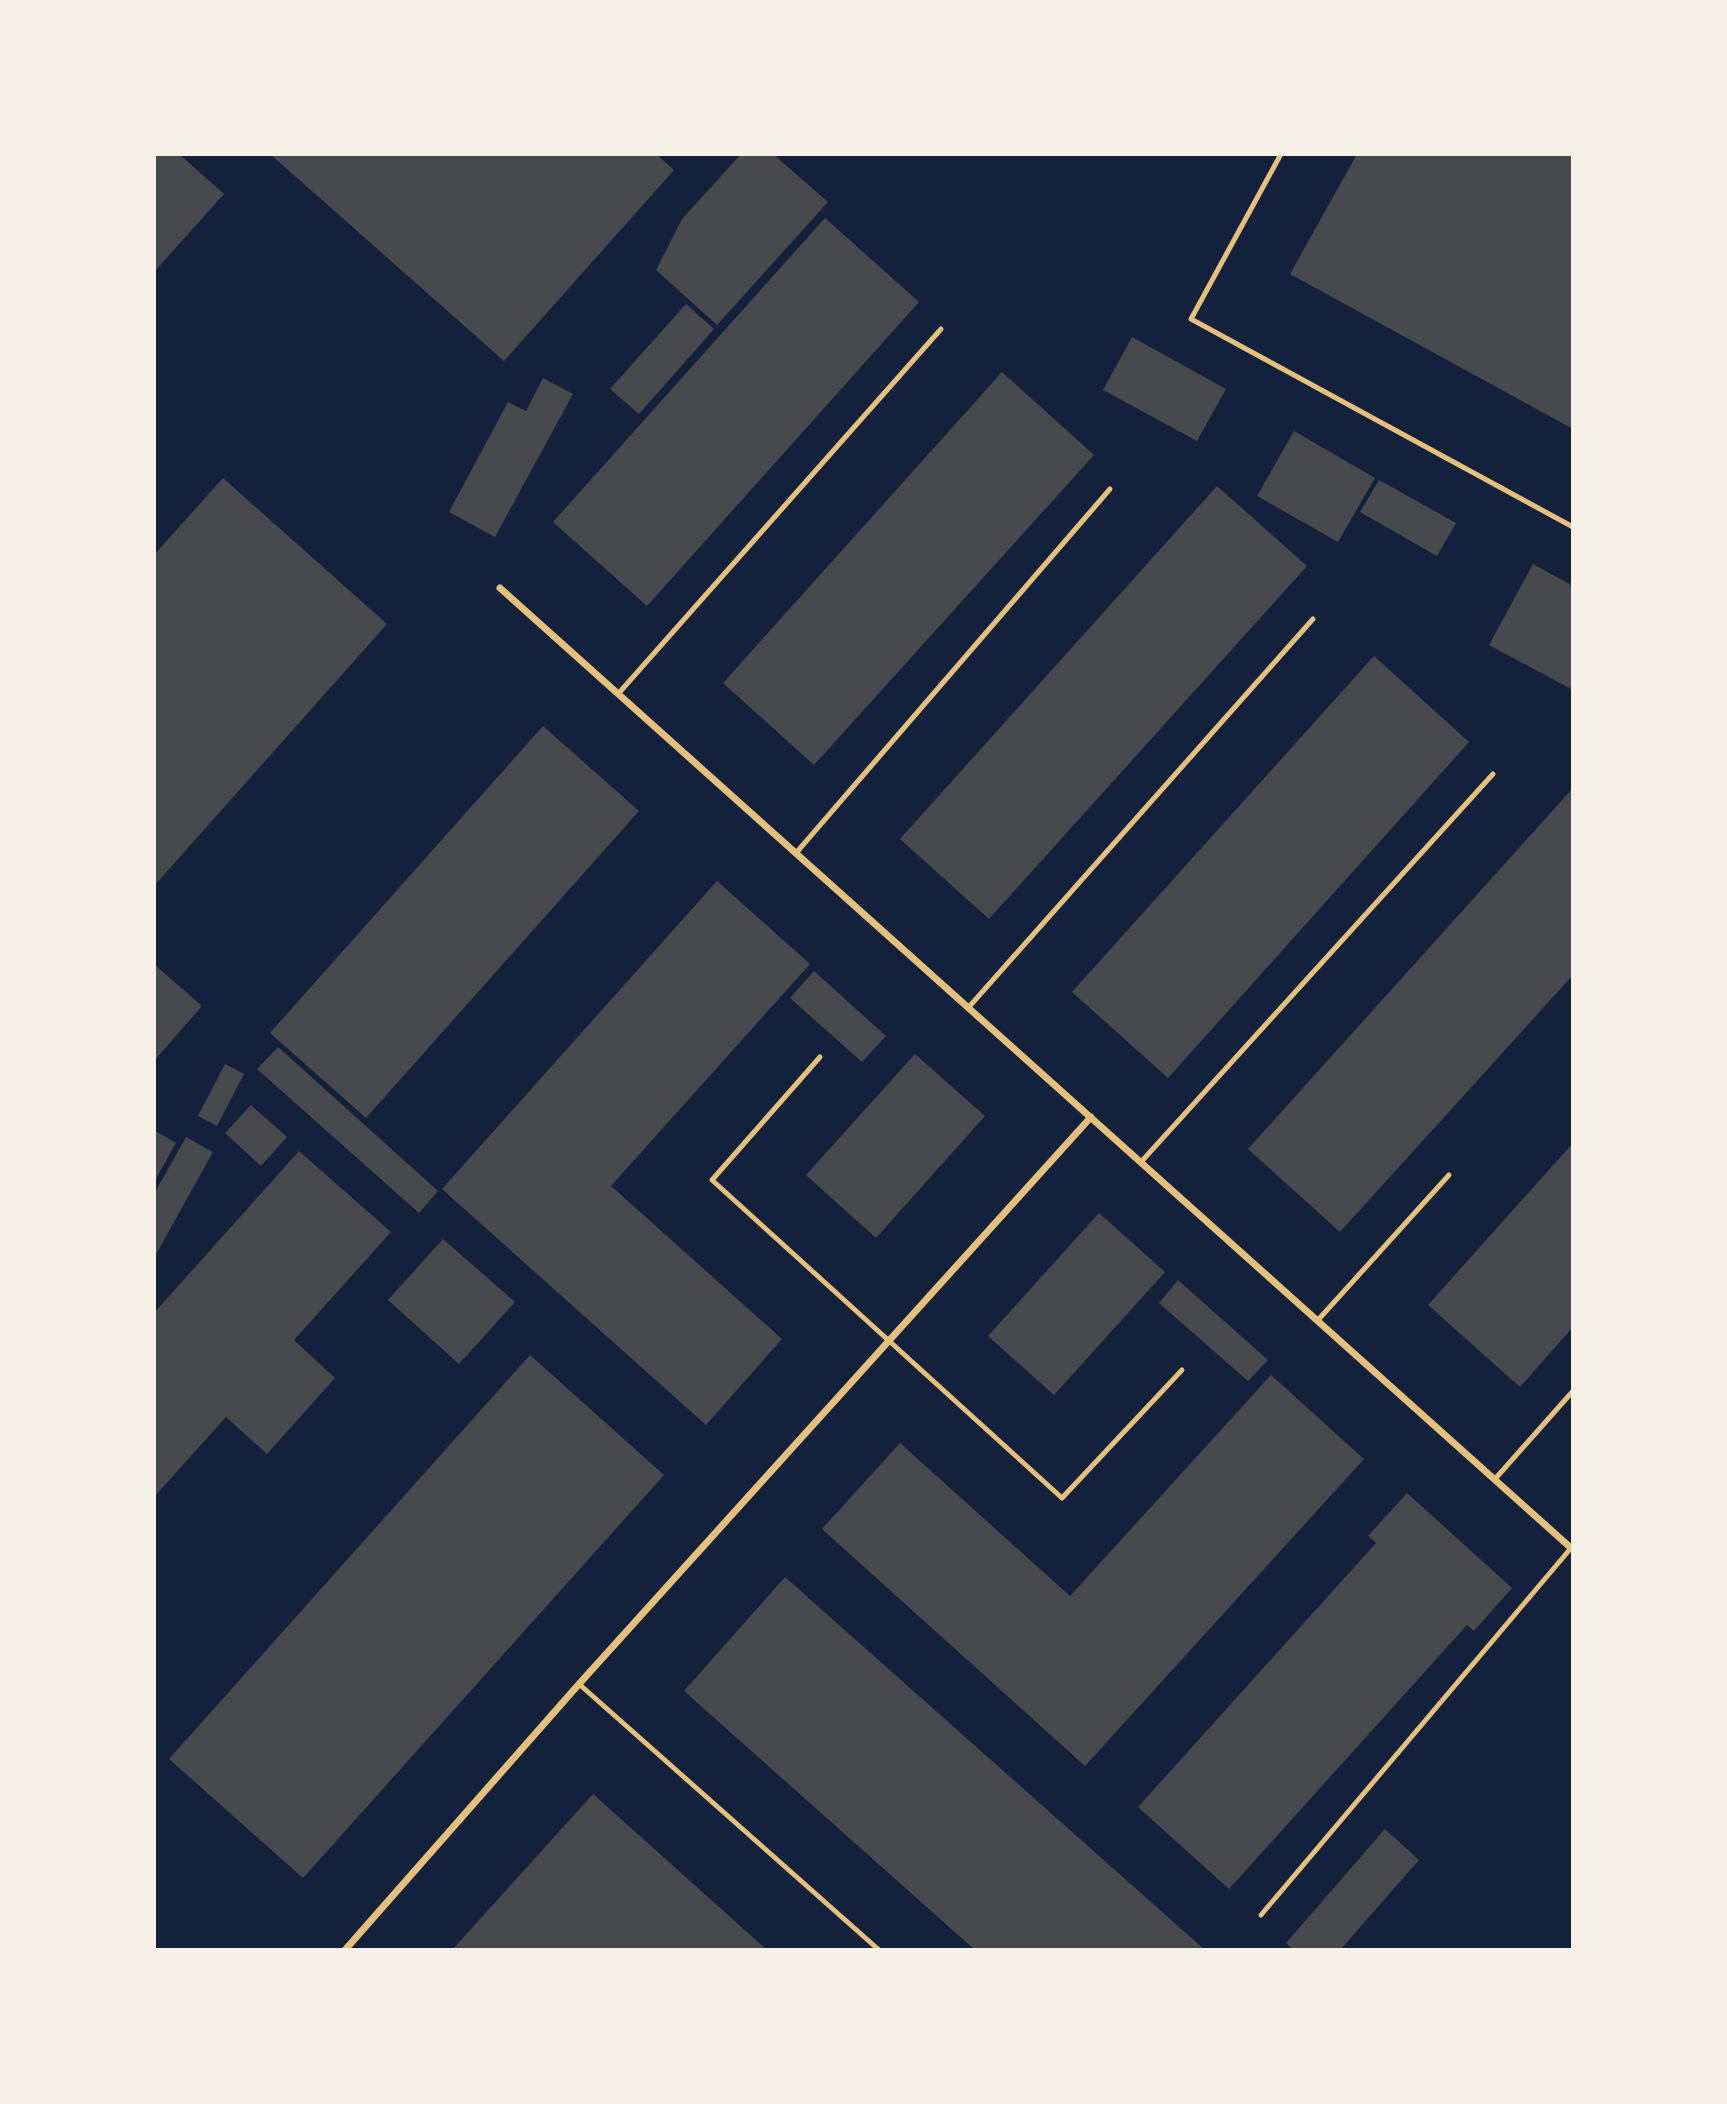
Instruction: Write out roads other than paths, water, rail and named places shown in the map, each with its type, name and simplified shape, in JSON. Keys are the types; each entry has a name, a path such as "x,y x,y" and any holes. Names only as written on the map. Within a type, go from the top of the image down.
{"street":[{"path":"500,588 1571,1548"},
{"path":"345,1950 579,1684 1091,1117"}],"lane":[{"path":"1281,154 1191,319 1573,527"},
{"path":"618,694 941,329"},
{"path":"796,853 1111,489"},
{"path":"968,1008 1314,619"},
{"path":"1141,1162 1493,775"},
{"path":"820,1057 712,1180 1062,1498 1182,1370"},
{"path":"1318,1320 1449,1175"},
{"path":"1494,1479 1573,1391"},
{"path":"1261,1915 1571,1548"},
{"path":"579,1684 878,1950"}]}
